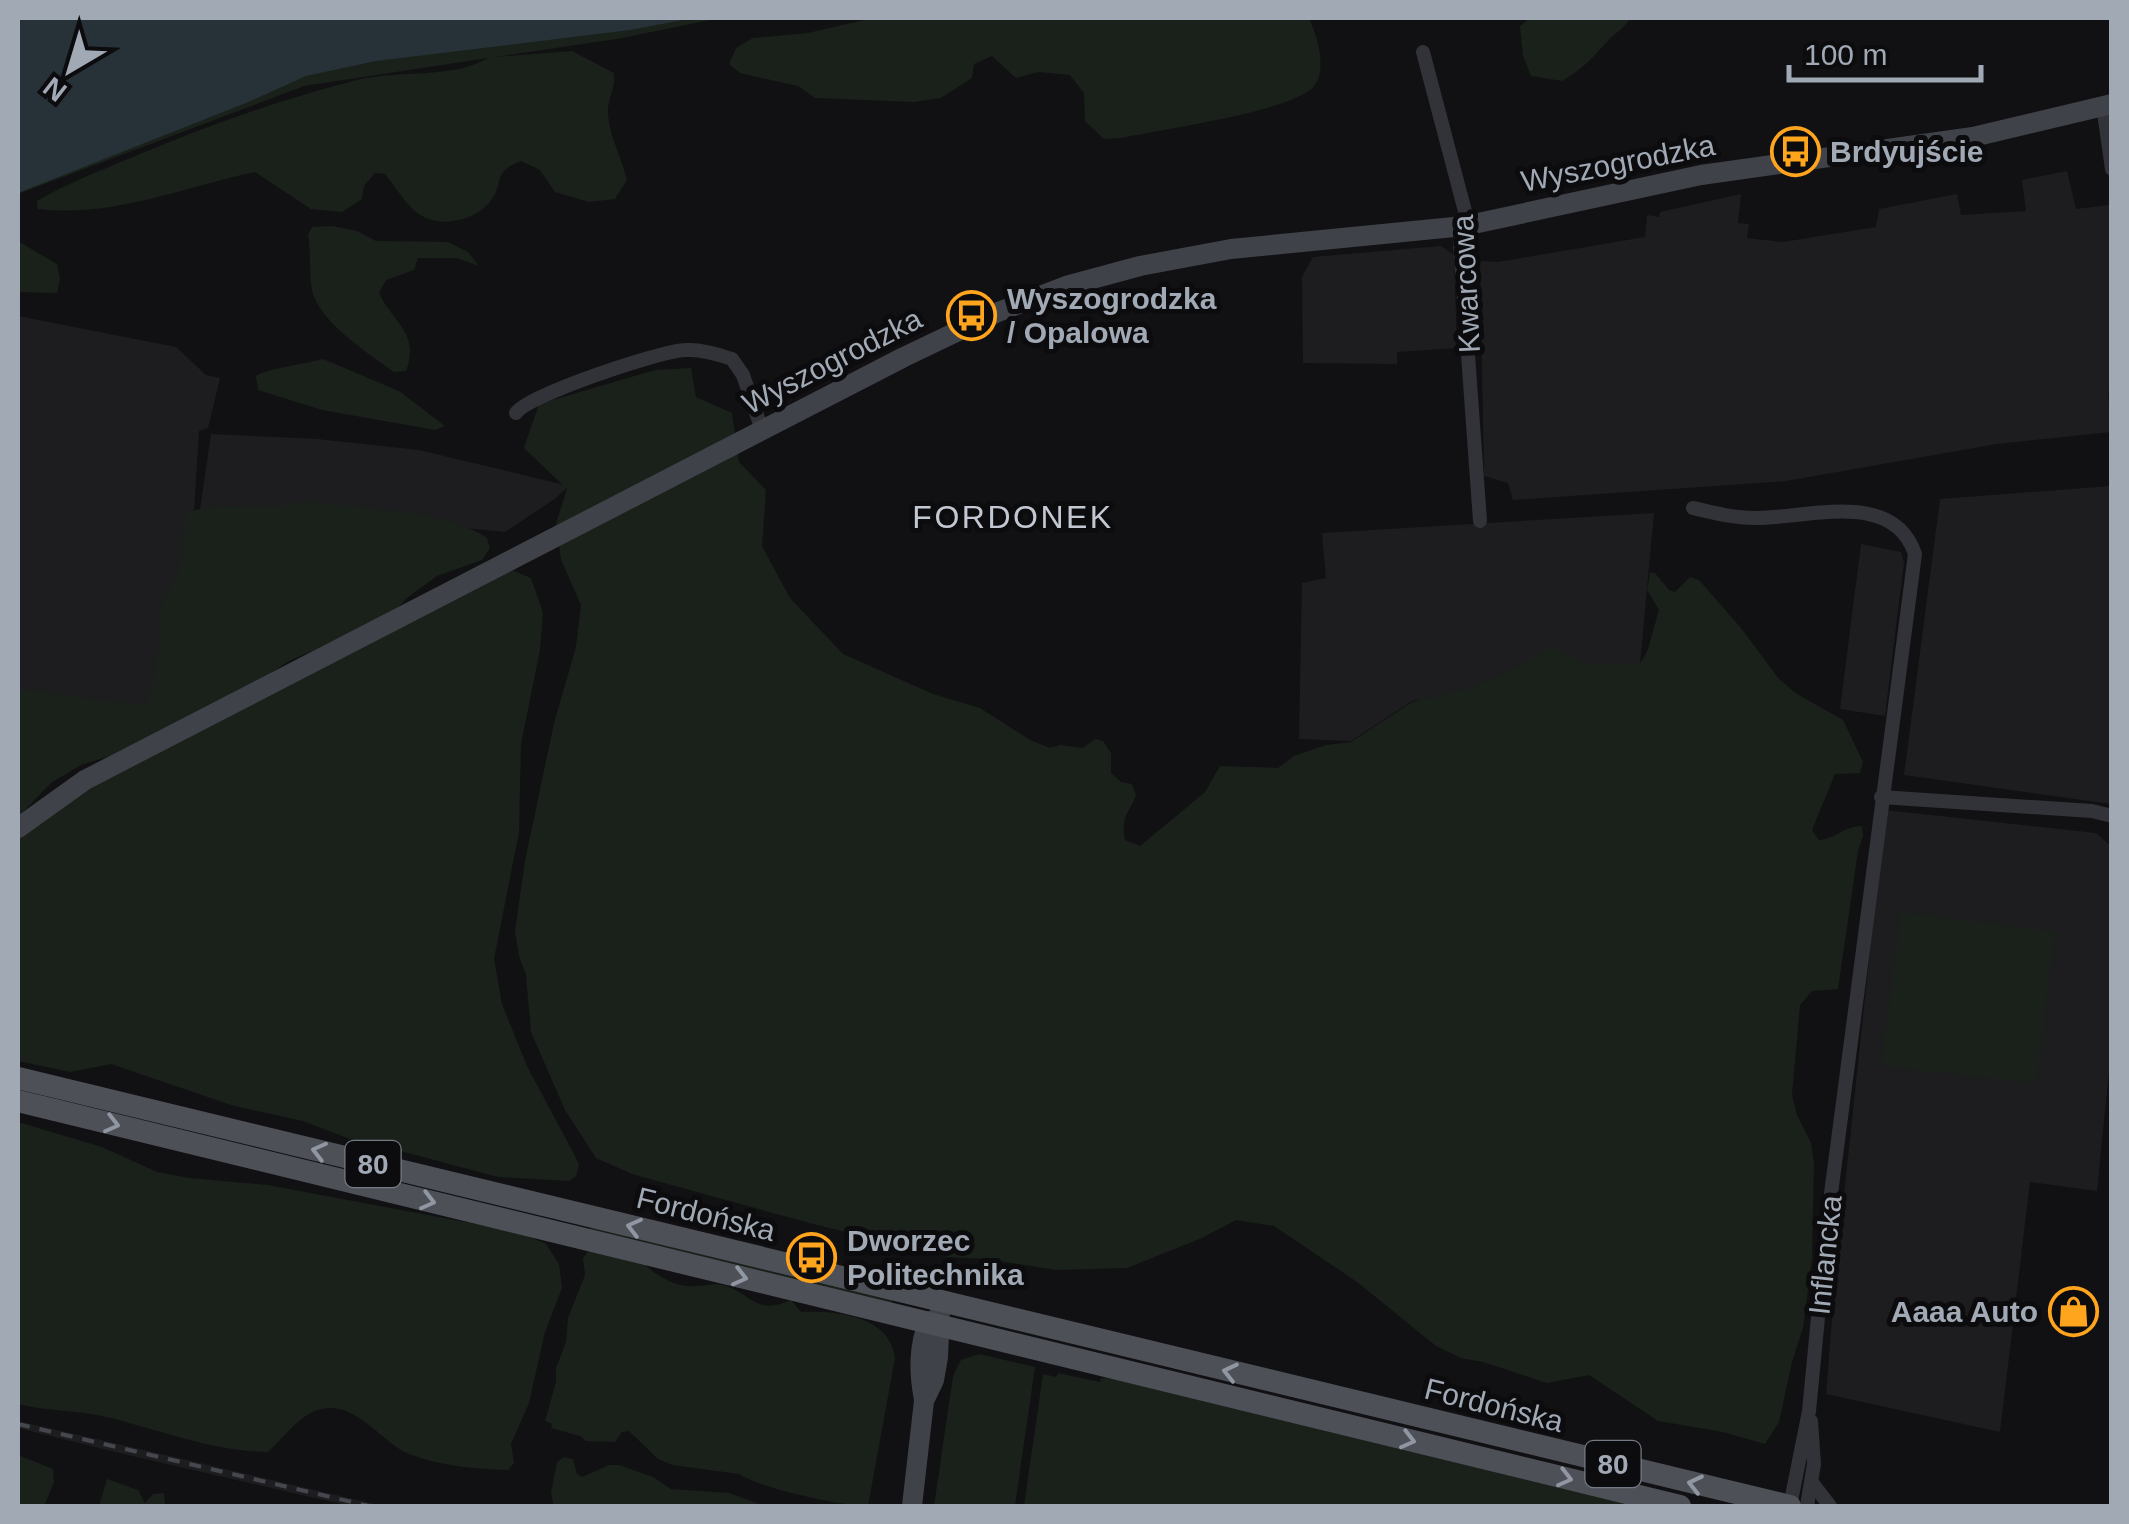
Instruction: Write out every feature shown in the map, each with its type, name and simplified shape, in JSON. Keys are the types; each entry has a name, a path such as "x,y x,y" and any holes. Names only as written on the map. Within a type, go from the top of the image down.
{"main road":[{"name":"Fordońska","path":"18,1078 935,1317 977,1336 1680,1506"},
{"name":"Fordońska","path":"18,1101 935,1317 1325,1394 1790,1506"}],"street":[{"name":"Kwarcowa","path":"1423,52 1466,215 1460,244 1484,519"},
{"name":"Wyszogrodzka","path":"18,828 85,780 762,430 970,324 1103,275 1232,248 1464,226 1701,175 1974,137 2107,105"},
{"path":"2107,105 2112,169"},
{"path":"516,413 522,405 569,385 684,350 732,358 743,375 762,430"},
{"name":"Inflancka","path":"1693,508 1757,518 1864,512 1894,524 1911,542 1915,566 1881,797 1808,1410 1790,1506"},
{"path":"1881,797 2092,811 2112,816"},
{"path":"924,1401 934,1380 938,1357 935,1317"},
{"path":"912,1506 924,1401 919,1373 935,1317"},
{"path":"938,1357 977,1336"},
{"name":"Inflancka","path":"1807,1506 1813,1484 1813,1429 1808,1410"},
{"path":"1813,1484 1830,1506"}],"shaded area":[{"path":"18,18 720,18 617,39 495,57 572,51 614,73 609,122 627,180 615,199 589,202 555,192 540,170 521,161 505,170 494,196 482,210 464,219 444,222 416,212 385,174 375,173 364,186 362,199 342,212 311,209 255,172 148,200 93,209 38,209 37,201 156,147 272,105 361,79 443,72 488,58 304,86 18,194"},
{"path":"18,18 694,18 630,30 376,61 306,76 18,193"},
{"path":"873,18 1309,18 1318,42 1319,78 1303,94 1255,111 1104,139 1085,121 1084,93 1070,75 1038,72 1016,78 992,56 974,64 972,78 941,98 914,102 815,98 798,86 740,73 729,64 736,48 753,38 808,33"},
{"path":"1530,18 1630,18 1586,63 1562,81 1531,76 1523,56 1520,26"},
{"path":"2067,171 2076,209 2110,205 2111,432 1997,444 1786,481 1513,500 1508,483 1484,476 1480,261 1498,262 1645,237 1647,215 1659,217 1660,212 1741,194 1738,223 1749,224 1747,238 1783,242 1876,227 1879,209 1957,194 1961,215 2026,211 2022,180"},
{"path":"312,227 357,231 376,241 448,242 468,252 479,266 457,258 418,258 414,270 386,280 379,293 408,338 406,371 394,372 359,346 334,325 316,302 308,235"},
{"path":"18,241 57,264 57,293 18,292"},
{"path":"1441,246 1454,255 1457,348 1397,352 1397,364 1303,363 1302,277 1313,257"},
{"path":"18,316 176,347 206,375 220,378 208,428 199,431 193,527 163,713 18,694"},
{"path":"323,359 399,391 445,426 435,430 322,410 258,390 256,376 261,373"},
{"path":"691,368 696,397 732,413 739,462 766,490 762,546 790,598 843,654 933,694 980,708 1030,740 1050,748 1083,748 1095,739 1103,741 1111,753 1111,773 1121,782 1132,784 1136,795 1126,816 1124,832 1125,840 1140,846 1205,792 1220,766 1278,768 1294,756 1326,745 1351,742 1412,702 1509,673 1550,646 1586,664 1639,665 1647,652 1659,610 1647,590 1650,573 1655,573 1675,592 1690,577 1699,580 1779,679 1843,720 1863,762 1860,773 1835,774 1812,830 1819,840 1862,826 1863,836 1838,989 1812,991 1800,1005 1792,1095 1811,1143 1814,1163 1812,1259 1803,1328 1779,1422 1765,1444 1658,1421 1589,1375 1547,1383 1461,1358 1436,1346 1357,1282 1274,1226 1236,1220 1127,1268 1057,1270 948,1257 632,1174 596,1158 565,1110 531,1032 526,975 515,931 525,861 554,723 576,647 581,605 561,560 556,523 567,489 524,448 539,404 655,370"},
{"path":"211,434 317,439 419,450 569,486 505,532 300,512 198,523"},
{"path":"2111,486 2111,804 1904,775 1940,499"},
{"path":"303,501 449,521 487,538 490,548 482,560 437,576 387,619 289,661 260,680 110,756 81,765 51,783 18,817 18,689 142,705 149,701 162,602 181,567 186,513 215,507 289,505"},
{"path":"1654,513 1639,675 1412,701 1351,741 1299,739 1302,583 1326,578 1322,533"},
{"path":"1861,544 1901,552 1904,562 1885,716 1840,709"},
{"path":"509,569 531,578 543,613 540,650 521,744 519,832 494,959 502,1004 527,1066 579,1165 576,1176 569,1181 498,1177 363,1144 303,1121 234,1106 111,1064 70,1072 18,1061 18,838 84,791"},
{"path":"1885,810 2096,833 2112,847 2112,1040 2097,1191 2030,1182 2000,1432 1826,1394"},
{"path":"1901,912 2055,932 2036,1083 1881,1066"},
{"path":"18,1122 102,1147 157,1172 268,1185 471,1223 525,1235 546,1244 559,1264 562,1288 545,1332 529,1403 511,1444 514,1463 508,1470 496,1470 421,1458 399,1449 361,1419 340,1409 311,1413 268,1452 205,1444 102,1416 18,1404"},
{"path":"596,1226 893,1298 890,1306 589,1229"},
{"path":"588,1251 641,1261 658,1275 680,1285 722,1285 762,1305 791,1300 801,1312 859,1318 883,1333 895,1358 868,1506 801,1495 739,1474 672,1465 658,1459 629,1431 622,1432 615,1442 586,1441 551,1428 552,1424 545,1421 556,1368 566,1342 568,1318 585,1275 583,1259"},
{"path":"979,1354 1035,1367 1015,1506 934,1506 953,1376 961,1360"},
{"path":"1058,1373 1100,1382 1101,1378 1128,1379 1653,1506 1024,1506 1043,1374 1056,1377"},
{"path":"18,1421 383,1506 350,1506 128,1455 18,1428"},
{"path":"18,1455 53,1469 54,1482 44,1506 18,1506"},
{"path":"564,1457 573,1459 577,1474 582,1477 609,1465 619,1465 653,1477 671,1489 729,1493 765,1506 554,1506 551,1493 557,1462"},
{"path":"107,1479 138,1490 145,1503 153,1494 164,1493 165,1506 99,1506"}],"railway":[{"path":"18,1424 369,1506"}],"place":[{"name":"Brdyujście","path":"1795,151"},
{"name":"Wyszogrodzka / Opalowa","path":"972,315"},
{"name":"Dworzec Politechnika","path":"812,1257"},
{"name":"Aaaa Auto","path":"2073,1311"}],"district":[{"name":"FORDONEK","path":"1013,517"}]}
